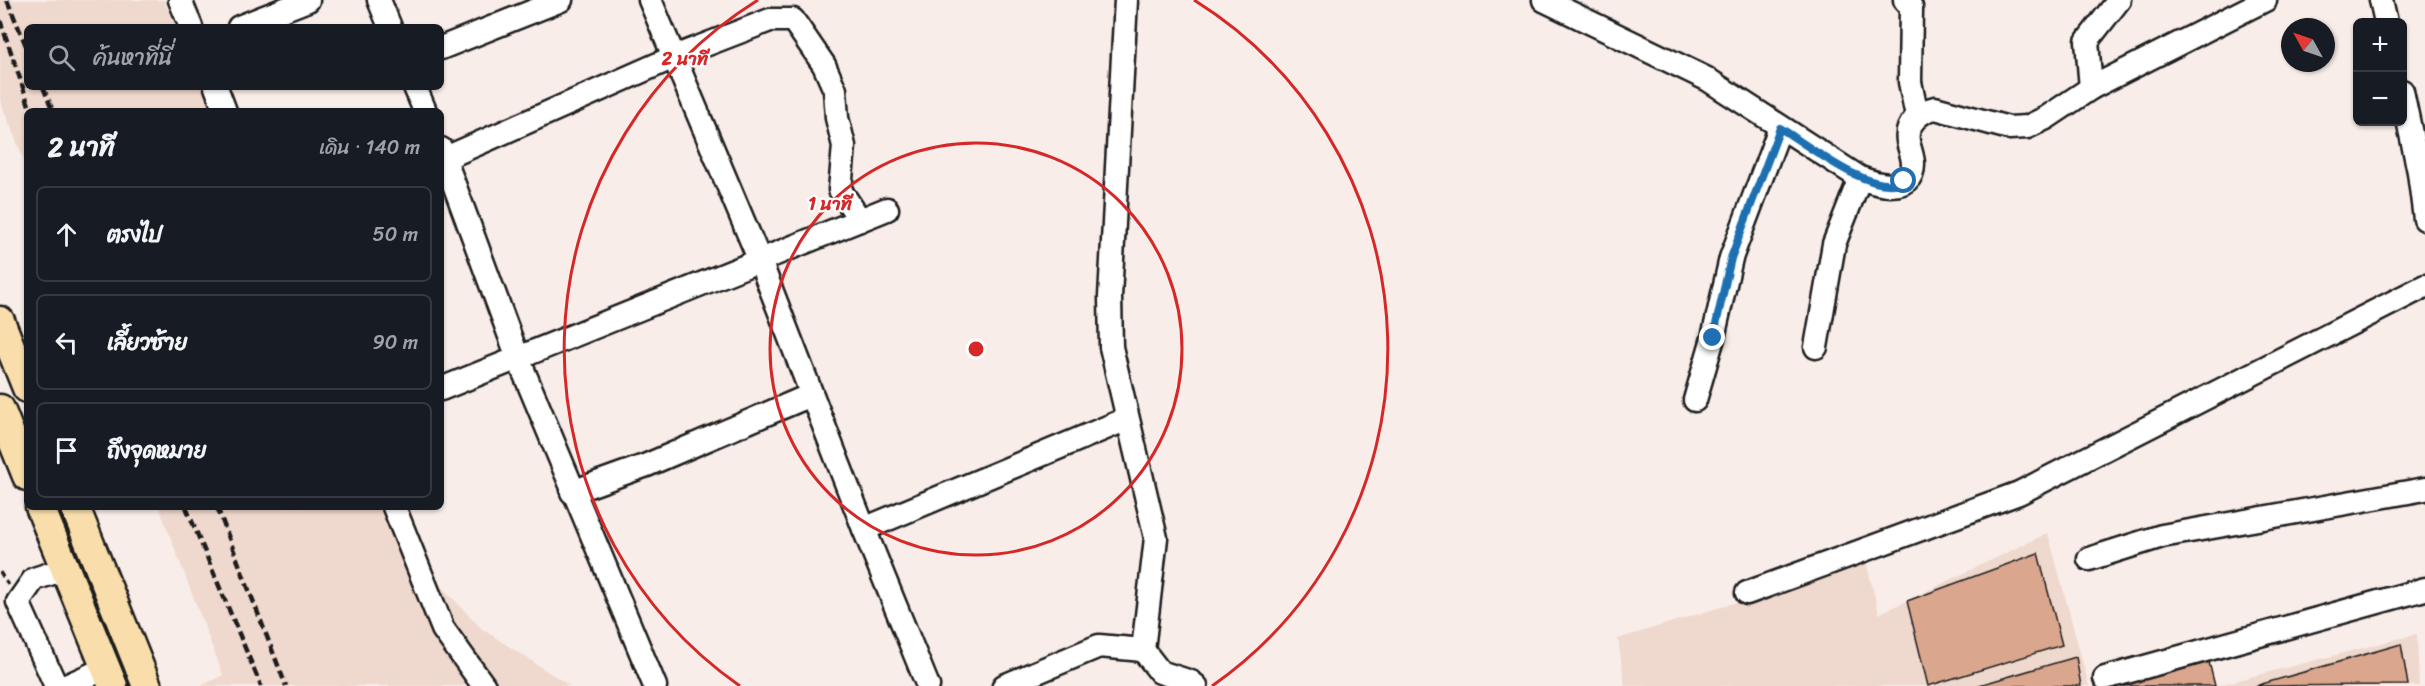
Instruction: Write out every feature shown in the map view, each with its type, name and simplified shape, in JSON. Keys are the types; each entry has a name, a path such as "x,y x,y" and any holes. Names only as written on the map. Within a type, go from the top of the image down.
{"main road":[{"path":"0,321 24,381"},
{"path":"0,409 24,469"},
{"path":"41,510 109,677"},
{"path":"76,510 147,686"}],"street":[{"path":"180,0 190,24"},
{"path":"247,24 308,0"},
{"path":"379,0 389,24"},
{"path":"444,47 561,0"},
{"path":"650,0 760,261 811,395 928,686"},
{"path":"1126,0 1110,297 1111,347 1156,538 1143,650 1160,672 1196,686"},
{"path":"1544,0 1707,79 1860,178 1887,186 1904,181 1912,172 1913,164 1908,133 1917,116 1925,110 1935,108 2009,128 2027,127 2046,118 2091,88 2265,0"},
{"path":"1905,0 1911,7 1910,82 1917,116"},
{"path":"2091,88 2087,41 2119,0"},
{"path":"2381,0 2385,18"},
{"path":"444,155 674,57 770,20 793,20 824,65 836,90 837,118 844,146 840,190 860,220"},
{"path":"217,90 224,108"},
{"path":"416,90 424,108"},
{"path":"2407,111 2419,172 2425,219"},
{"path":"1695,400 1713,338 1731,258 1780,128"},
{"path":"444,161 518,358 572,492 655,686"},
{"path":"1816,347 1834,244 1860,178"},
{"path":"444,388 887,209"},
{"path":"1747,593 2019,493 2425,286"},
{"path":"572,492 647,465 811,395"},
{"path":"864,529 1127,419"},
{"path":"2089,559 2162,536 2425,489"},
{"path":"395,510 442,629 484,686"},
{"path":"56,686 18,602 34,579 65,569"},
{"path":"2105,678 2425,589"},
{"path":"1004,686 1099,646 1143,650"},
{"path":"66,686 109,677"}],"shaded area":[{"path":"0,0 164,0 175,24 24,24 24,90 204,90 213,108 24,108 24,160 0,100"},
{"path":"160,510 392,510 415,559 482,629 570,686 201,686 223,675"},
{"path":"2048,533 2089,686 1625,686 1618,639 1866,562 1879,614"},
{"path":"2417,634 2419,686 2216,686"}],"building":[{"path":"2038,553 2062,645 1928,686 1907,601"},
{"path":"2401,644 2408,685 2255,686"},
{"path":"2076,657 2081,686 1976,686"},
{"path":"2209,662 2215,686 2117,686"}],"railway":[{"path":"7,0 24,41"},
{"path":"0,20 30,108"},
{"path":"44,90 52,108"},
{"path":"187,510 261,686"},
{"path":"218,510 286,686"}],"route":[{"path":"1713,338 1731,258 1746,225 1780,128 1860,178 1887,186 1896,186 1904,181"}]}
